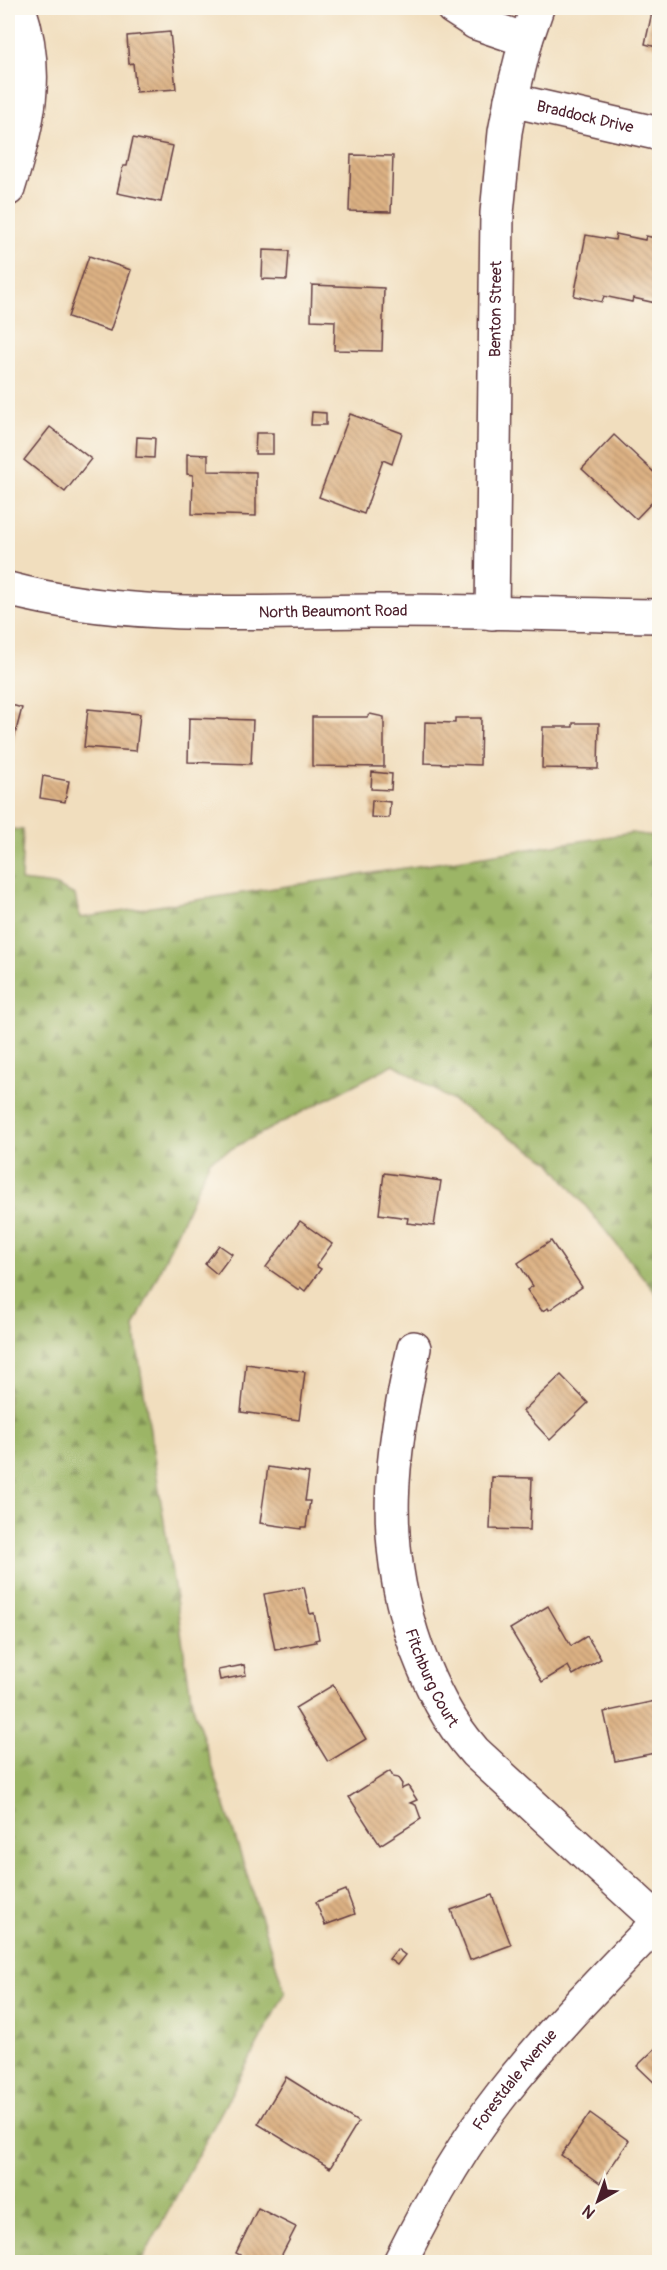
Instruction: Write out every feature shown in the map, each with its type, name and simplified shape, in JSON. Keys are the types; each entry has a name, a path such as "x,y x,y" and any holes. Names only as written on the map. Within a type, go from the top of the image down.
{"street":[{"path":"8,189 30,108 31,74 24,23 19,8"},
{"path":"453,8 476,23 526,40"},
{"name":"Benton Street","path":"492,613 497,213 505,132 511,100 526,40 537,8"},
{"name":"Braddock Drive","path":"511,100 660,134"},
{"name":"North Beaumont Road","path":"8,589 109,607 196,613 372,611 660,616"},
{"name":"Fitchburg Court","path":"414,1348 399,1418 392,1488 394,1559 405,1615 424,1669 442,1709 475,1752 659,1921"},
{"name":"Forestdale Avenue","path":"400,2262 461,2152 502,2094 570,2013 659,1921"}],"green space":[{"path":"8,829 23,830 21,881 54,885 75,895 80,918 632,833 659,837 659,1297 550,1162 394,1064 210,1160 134,1327 192,1703 285,1993 141,2262 8,2262"}],"building":[{"path":"221,8 247,8 247,10 222,12"},
{"path":"653,8 660,8 660,48 645,44"},
{"path":"170,32 176,89 136,92 133,63 129,64 127,36"},
{"path":"133,138 173,146 161,202 117,193 123,166 127,166"},
{"path":"351,155 393,156 391,212 349,211"},
{"path":"616,234 645,240 646,236 660,239 660,304 633,298 632,302 604,296 602,302 574,296 586,235 615,240"},
{"path":"263,250 289,251 287,280 262,279"},
{"path":"89,256 131,270 110,331 68,317"},
{"path":"312,285 384,288 382,351 334,350 335,321 311,320"},
{"path":"312,412 326,413 326,425 311,425"},
{"path":"350,414 402,433 392,464 383,460 364,514 319,497"},
{"path":"50,427 91,459 65,492 24,460"},
{"path":"256,433 273,433 273,454 255,454"},
{"path":"614,435 660,478 660,494 636,519 582,469"},
{"path":"137,437 155,438 154,458 136,457"},
{"path":"187,454 208,455 208,471 256,472 256,516 192,514 193,475 187,474"},
{"path":"8,704 22,708 12,746 8,744"},
{"path":"88,709 140,714 136,751 84,747"},
{"path":"370,714 384,717 384,767 312,766 312,717 367,717"},
{"path":"189,718 253,720 251,764 188,762"},
{"path":"455,718 481,718 480,765 424,763 425,722 455,723"},
{"path":"573,723 599,723 598,769 542,768 543,727 573,727"},
{"path":"372,772 392,774 391,790 371,789"},
{"path":"43,776 69,781 65,802 40,798"},
{"path":"372,800 390,802 389,818 371,817"},
{"path":"384,1173 441,1181 434,1226 407,1223 408,1218 379,1214"},
{"path":"300,1221 332,1244 316,1266 321,1269 305,1291 300,1287 299,1290 266,1267"},
{"path":"551,1241 582,1287 549,1310 548,1308 542,1311 527,1290 533,1286 518,1263"},
{"path":"219,1245 232,1254 217,1274 205,1264"},
{"path":"246,1364 305,1372 299,1420 241,1412"},
{"path":"561,1375 588,1403 550,1440 523,1411"},
{"path":"268,1467 309,1473 305,1501 310,1501 306,1527 301,1527 301,1529 260,1523"},
{"path":"492,1477 532,1478 530,1530 490,1529"},
{"path":"304,1587 310,1614 314,1613 319,1639 315,1640 316,1642 275,1650 264,1594"},
{"path":"548,1606 571,1646 587,1636 601,1659 573,1675 568,1666 542,1682 510,1629"},
{"path":"244,1665 246,1675 220,1680 218,1670"},
{"path":"333,1685 366,1739 328,1762 295,1708"},
{"path":"660,1700 660,1752 615,1761 604,1712"},
{"path":"390,1771 393,1777 398,1778 402,1784 401,1789 408,1786 417,1800 410,1803 416,1805 421,1819 380,1845 349,1797"},
{"path":"346,1890 355,1914 325,1925 316,1902"},
{"path":"492,1895 511,1945 470,1960 451,1910"},
{"path":"397,1949 405,1955 397,1965 389,1959"},
{"path":"660,2044 660,2088 637,2066"},
{"path":"286,2077 358,2122 330,2168 258,2124"},
{"path":"590,2113 629,2141 600,2183 561,2155"},
{"path":"258,2208 296,2227 278,2262 254,2262 236,2253"}]}
